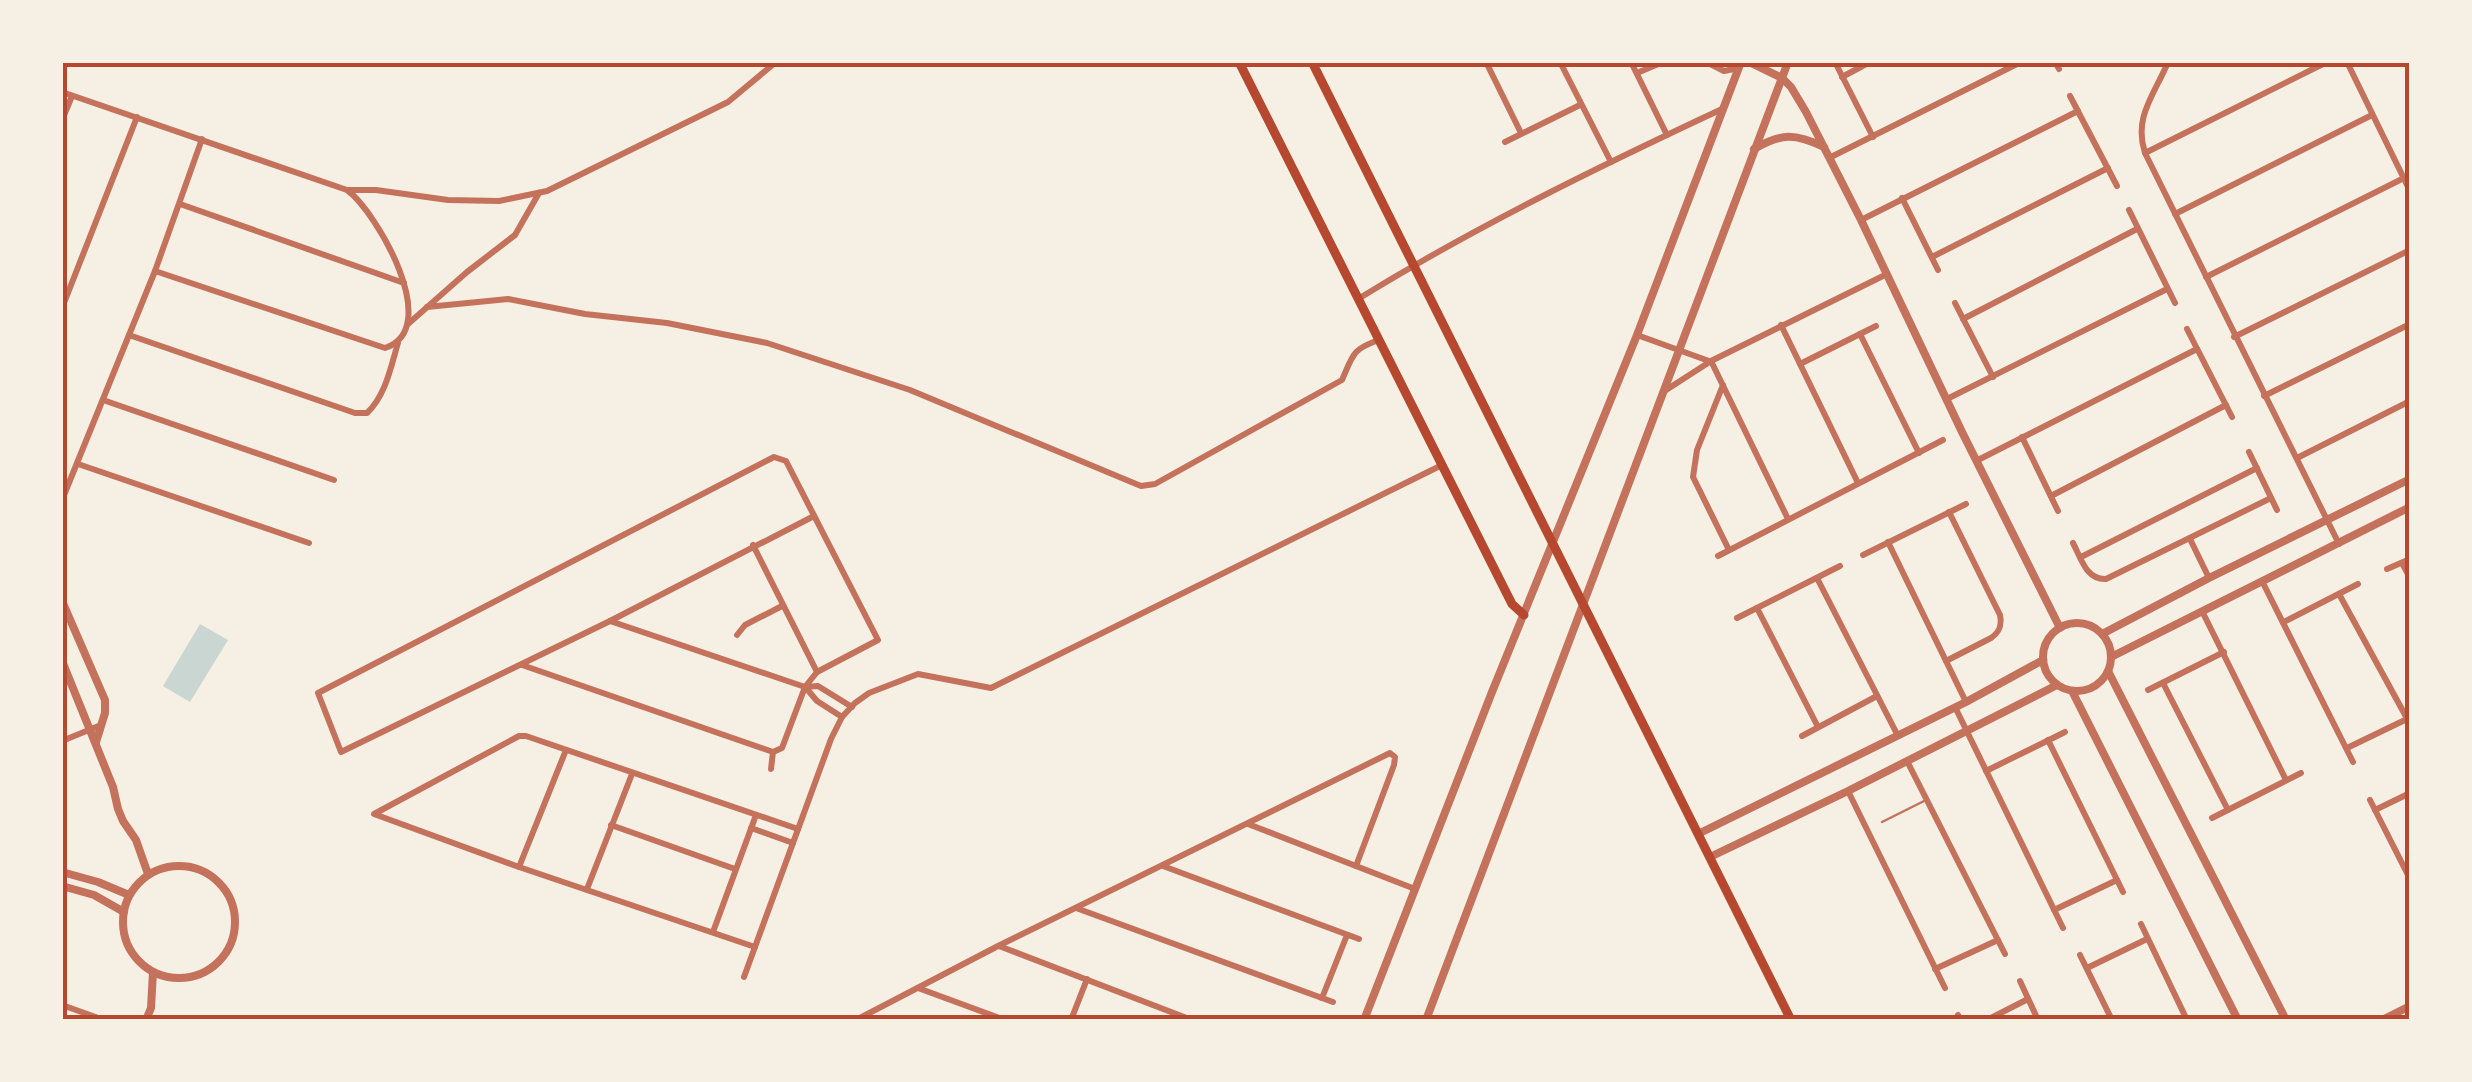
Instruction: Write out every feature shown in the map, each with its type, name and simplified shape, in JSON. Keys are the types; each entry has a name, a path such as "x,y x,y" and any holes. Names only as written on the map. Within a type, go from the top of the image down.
{"main road":[{"path":"1239,62 1512,604 1524,615"},
{"path":"1312,62 1791,1020"}],"street":[{"path":"347,190 500,201 540,192 728,102 776,62"},
{"path":"1486,62 1521,134"},
{"path":"1560,62 1611,162"},
{"path":"1631,62 1667,135"},
{"path":"1637,73 1663,62"},
{"path":"1706,62 1724,71 1740,65"},
{"path":"1749,62 1782,78 1798,99 2060,628"},
{"path":"1426,1020 1788,62"},
{"path":"1842,77 1870,62"},
{"path":"1829,158 2021,62"},
{"path":"2145,153 2328,62"},
{"path":"2347,62 2410,191"},
{"path":"2170,64 2147,107 2140,131 2145,153 2339,544"},
{"path":"1364,1020 1637,335 1740,65"},
{"path":"1837,66 1872,137"},
{"path":"62,92 347,190 369,212 404,283 407,325"},
{"path":"62,120 72,96"},
{"path":"2070,96 2117,186"},
{"path":"1505,142 1580,105"},
{"path":"1358,298 1611,162 1723,109"},
{"path":"1861,220 2078,111"},
{"path":"2175,214 2372,115"},
{"path":"62,308 137,117"},
{"path":"1754,150 1784,136 1805,139 1824,148"},
{"path":"62,500 155,271 202,139"},
{"path":"1932,257 2108,168"},
{"path":"2206,277 2406,176"},
{"path":"129,336 355,413 367,413 383,389 407,325 466,272 515,236 540,192"},
{"path":"1902,198 1938,270"},
{"path":"180,204 404,283"},
{"path":"2129,210 2175,304"},
{"path":"1964,319 2137,229"},
{"path":"2234,337 2410,250"},
{"path":"155,271 385,348 398,342"},
{"path":"1663,392 1711,361 1887,274"},
{"path":"1946,400 2167,289"},
{"path":"427,307 508,298 767,343 910,390 1142,486 1155,484 1342,380 1359,347 1379,340"},
{"path":"1955,304 1993,376"},
{"path":"2264,396 2410,324"},
{"path":"1781,325 1858,483"},
{"path":"1800,364 1876,326"},
{"path":"2187,329 2232,417"},
{"path":"1860,334 1919,453"},
{"path":"1637,335 1711,361 1788,519"},
{"path":"1976,461 2198,348"},
{"path":"1723,385 1697,450 1693,477 1729,550"},
{"path":"103,400 334,480"},
{"path":"2297,458 2410,401"},
{"path":"2051,496 2226,406"},
{"path":"2022,437 2058,511"},
{"path":"1718,556 1943,440"},
{"path":"2250,452 2276,510"},
{"path":"520,664 774,752 782,748 805,687 817,672 878,640 786,461 774,457 318,693 341,752 814,516"},
{"path":"78,464 308,543"},
{"path":"744,978 832,739 842,718 868,693 918,674 990,688 1442,465"},
{"path":"2081,557 2257,468"},
{"path":"2102,634 2410,478"},
{"path":"2074,543 2090,575 2100,580 2270,498"},
{"path":"1862,554 1966,504"},
{"path":"2111,657 2410,507"},
{"path":"1946,661 1992,638 2001,625 2000,615 1949,512"},
{"path":"2190,538 2209,578"},
{"path":"1888,542 1966,702"},
{"path":"753,545 817,672"},
{"path":"2387,570 2406,561 2410,578"},
{"path":"1738,618 1840,566"},
{"path":"1817,578 1898,736"},
{"path":"2262,581 2353,762"},
{"path":"2284,622 2358,584"},
{"path":"2340,594 2408,722 2347,748"},
{"path":"62,601 105,700 106,713 96,742"},
{"path":"737,635 745,625 782,606"},
{"path":"1757,608 1818,727"},
{"path":"2202,611 2286,780"},
{"path":"610,621 805,687 818,686 852,707"},
{"path":"2078,623 2102,634 2111,657 2103,679 2089,689 2072,690 2058,685 2046,670 2047,642 2060,628 2078,623"},
{"path":"2148,690 2224,652"},
{"path":"1698,834 2044,660"},
{"path":"63,661 118,809 136,840 148,874"},
{"path":"2108,671 2286,1020"},
{"path":"2164,683 2228,810"},
{"path":"1710,857 2058,685"},
{"path":"805,687 817,701 842,718"},
{"path":"2072,690 2238,1020"},
{"path":"1802,736 1877,696"},
{"path":"1956,707 2063,928"},
{"path":"62,742 101,724"},
{"path":"1986,771 2065,732"},
{"path":"755,948 374,814 519,736 526,736 798,829"},
{"path":"2048,740 2123,892"},
{"path":"520,867 566,750"},
{"path":"771,769 774,752"},
{"path":"856,1020 1075,907 1390,753 1395,756 1394,765 1356,866"},
{"path":"1908,761 2005,954"},
{"path":"2212,818 2300,773"},
{"path":"587,888 632,774"},
{"path":"1848,790 1945,988"},
{"path":"2375,810 2410,793"},
{"path":"2370,800 2410,879"},
{"path":"713,932 756,815"},
{"path":"1246,824 1415,889"},
{"path":"611,825 735,869"},
{"path":"751,828 793,842"},
{"path":"173,865 199,868 221,883 234,906 235,932 224,956 204,973 178,979 153,972 128,947 123,930 124,912 130,895 148,874 173,865"},
{"path":"1162,865 1359,939"},
{"path":"62,872 130,895"},
{"path":"2054,910 2117,880"},
{"path":"62,886 94,895 124,912"},
{"path":"1075,907 1333,1002"},
{"path":"2141,924 2186,1020"},
{"path":"1322,998 1347,934"},
{"path":"2087,968 2147,939"},
{"path":"1936,969 1998,940"},
{"path":"998,946 1192,1020"},
{"path":"2080,955 2112,1020"},
{"path":"146,1020 153,972"},
{"path":"1071,1020 1087,979"},
{"path":"2020,981 2038,1020"},
{"path":"917,988 1005,1020"},
{"path":"1987,1020 2028,999"},
{"path":"62,1005 104,1020"},
{"path":"2382,1020 2410,1006"}],"lane":[{"path":"1882,822 1928,799"}],"shaded area":[{"path":"200,624 228,640 190,702 163,686"}]}
